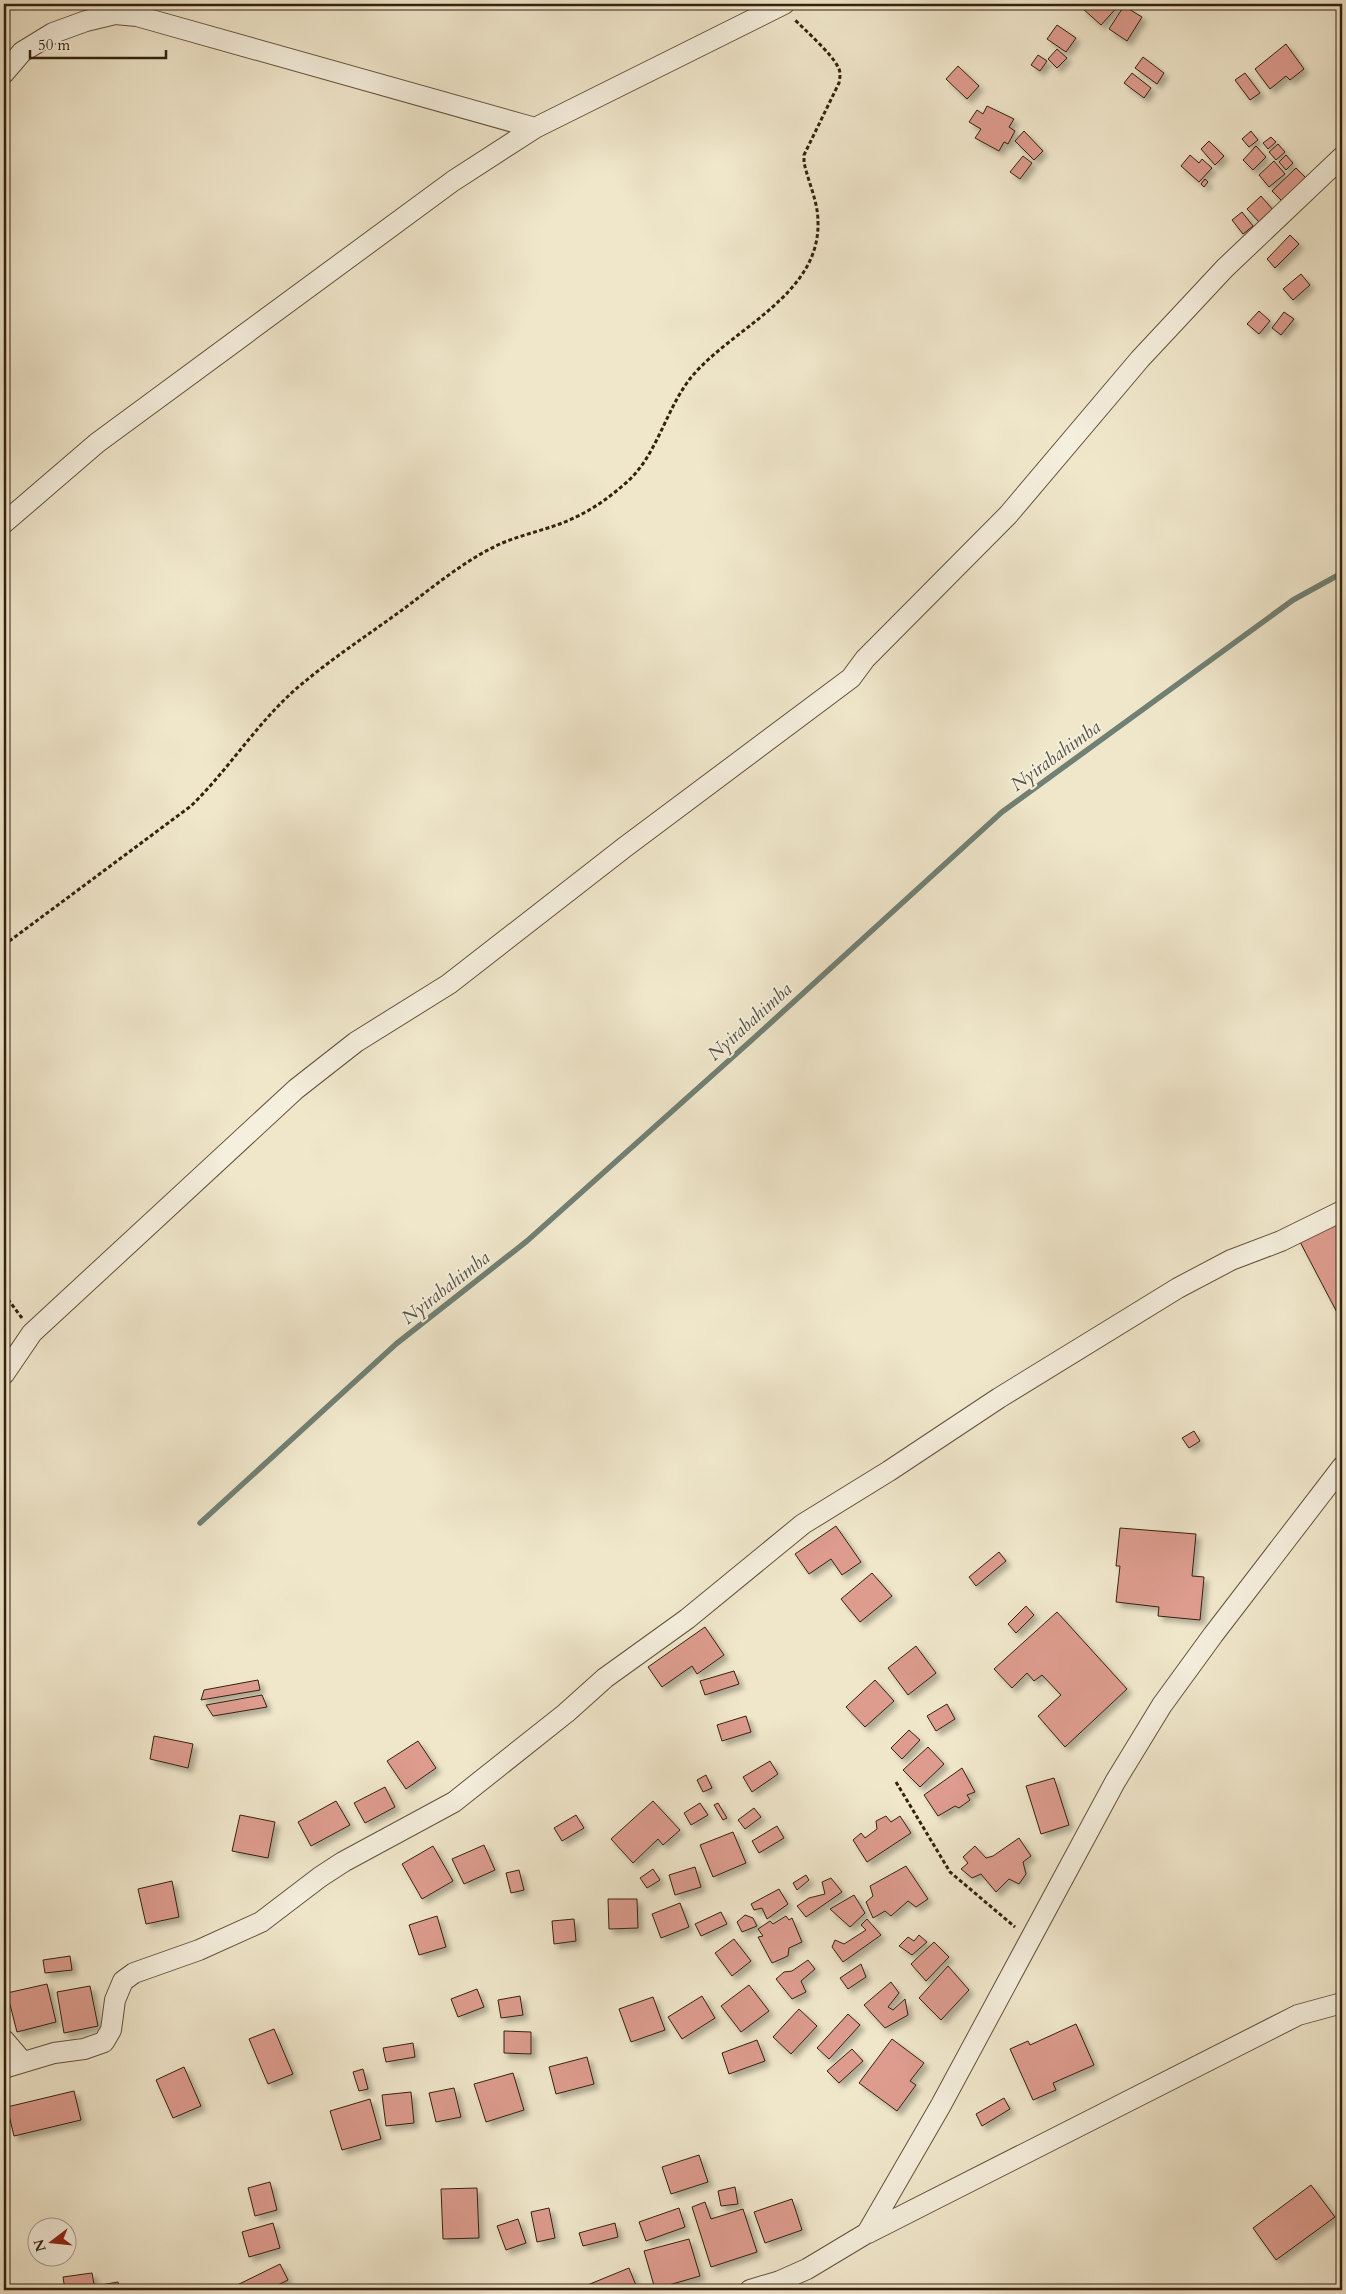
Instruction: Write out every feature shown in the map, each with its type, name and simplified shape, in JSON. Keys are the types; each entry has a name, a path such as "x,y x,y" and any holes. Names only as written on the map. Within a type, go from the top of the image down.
{"street":[{"path":"4,523 105,437 453,181 535,128 783,4"},
{"path":"4,73 22,52 53,33 86,21 115,14 137,16 535,128"},
{"path":"4,1374 32,1333 296,1089 356,1042 449,984 618,853 851,678 865,660 1008,516 1146,352 1225,268 1342,157"},
{"path":"4,2040 13,2064 54,2053 84,2049 104,2042 111,2030 119,1989 123,1981 134,1973 199,1950 261,1922 343,1862 454,1802 566,1713 605,1678 687,1619 803,1524 1170,1292 1231,1260 1281,1241 1342,1211"},
{"path":"868,2233 941,2105 1115,1782 1162,1705 1342,1467"},
{"path":"750,2290 781,2286 868,2233 1298,2015 1342,2003"}],"path":[{"path":"4,945 191,806 210,788 273,711 302,684 468,562 501,544 575,518 600,504 630,479 654,447 674,403 694,374 777,304 810,263 818,244 818,219 804,155 839,83 840,74 838,66 832,58 783,4"},
{"path":"4,1294 32,1333"},
{"path":"896,1782 950,1872 1029,1939"}],"building":[{"path":"1086,4 1120,4 1101,25 1082,8"},
{"path":"1124,6 1142,17 1127,41 1109,29"},
{"path":"1057,25 1076,38 1066,52 1047,39"},
{"path":"1286,44 1304,69 1290,80 1286,76 1270,89 1255,69"},
{"path":"1057,49 1067,58 1057,68 1048,59"},
{"path":"1038,55 1047,61 1040,71 1031,65"},
{"path":"1143,57 1164,73 1157,84 1135,68"},
{"path":"958,66 979,86 967,99 946,79"},
{"path":"1132,73 1151,88 1144,98 1124,83"},
{"path":"1245,73 1260,93 1250,100 1235,80"},
{"path":"987,106 1014,119 1009,127 1015,131 1008,144 1004,142 999,151 975,138 981,129 969,122 977,110 983,114"},
{"path":"1024,131 1043,151 1034,160 1015,141"},
{"path":"1251,131 1258,140 1249,147 1242,139"},
{"path":"1271,137 1276,142 1268,149 1263,143"},
{"path":"1209,141 1224,156 1215,165 1201,149"},
{"path":"1278,144 1285,152 1276,160 1269,152"},
{"path":"1256,146 1266,157 1253,170 1243,160"},
{"path":"1190,155 1199,163 1202,159 1212,168 1199,182 1181,166"},
{"path":"1286,155 1293,163 1286,170 1279,162"},
{"path":"1023,156 1032,163 1020,179 1010,172"},
{"path":"1274,161 1285,174 1269,187 1259,175"},
{"path":"1296,168 1306,178 1282,201 1272,191"},
{"path":"1205,179 1208,182 1204,187 1201,184"},
{"path":"1261,196 1274,211 1260,223 1247,209"},
{"path":"1242,212 1253,226 1243,234 1232,220"},
{"path":"1290,235 1299,244 1275,268 1267,259"},
{"path":"1301,274 1310,285 1293,300 1283,289"},
{"path":"1259,311 1270,321 1259,334 1247,324"},
{"path":"1284,312 1294,319 1281,335 1272,328"},
{"path":"1342,1215 1342,1322 1298,1238"},
{"path":"1194,1431 1200,1441 1189,1448 1182,1438"},
{"path":"836,1526 861,1562 842,1575 831,1559 809,1574 795,1554"},
{"path":"1120,1528 1196,1534 1192,1576 1204,1577 1200,1620 1158,1616 1159,1607 1116,1602 1120,1566 1116,1566"},
{"path":"999,1552 1006,1561 976,1586 969,1577"},
{"path":"872,1573 892,1596 860,1622 841,1599"},
{"path":"1026,1606 1034,1615 1016,1633 1008,1624"},
{"path":"1057,1612 1127,1689 1065,1747 1038,1716 1061,1695 1042,1675 1034,1681 1027,1673 1012,1688 994,1669"},
{"path":"705,1627 724,1655 697,1674 692,1666 662,1687 648,1667"},
{"path":"916,1646 936,1673 908,1695 888,1668"},
{"path":"734,1671 739,1684 705,1695 700,1681"},
{"path":"258,1680 260,1690 201,1700 204,1690"},
{"path":"875,1680 894,1701 865,1727 846,1707"},
{"path":"262,1695 267,1707 213,1716 206,1705"},
{"path":"947,1704 955,1719 936,1731 927,1716"},
{"path":"746,1716 751,1732 722,1741 717,1725"},
{"path":"909,1730 920,1740 902,1759 891,1748"},
{"path":"154,1736 193,1744 188,1768 150,1759"},
{"path":"418,1741 436,1768 406,1789 387,1761"},
{"path":"928,1747 944,1764 920,1787 903,1770"},
{"path":"770,1761 778,1774 752,1792 743,1777"},
{"path":"962,1768 975,1792 967,1795 970,1800 959,1808 955,1806 938,1816 924,1795"},
{"path":"706,1775 712,1788 703,1792 697,1780"},
{"path":"1054,1778 1069,1825 1041,1834 1026,1786"},
{"path":"385,1787 395,1807 365,1823 354,1803"},
{"path":"336,1801 350,1825 311,1846 298,1822"},
{"path":"653,1801 680,1830 663,1845 658,1839 633,1863 611,1839"},
{"path":"700,1803 708,1815 691,1825 684,1813"},
{"path":"718,1803 727,1818 723,1820 714,1805"},
{"path":"754,1808 761,1817 745,1829 738,1820"},
{"path":"240,1815 275,1822 268,1858 232,1851"},
{"path":"576,1815 584,1828 562,1841 554,1828"},
{"path":"886,1816 891,1822 900,1816 911,1833 867,1862 853,1840 861,1833 865,1838 877,1829 876,1821"},
{"path":"777,1826 784,1838 759,1853 752,1841"},
{"path":"733,1832 746,1863 713,1877 700,1845"},
{"path":"1019,1838 1031,1856 1023,1862 1026,1874 1019,1884 1009,1879 996,1892 981,1874 972,1878 961,1869 968,1863 963,1857 975,1846 986,1858 993,1856"},
{"path":"484,1845 495,1870 464,1884 452,1859"},
{"path":"433,1846 453,1881 422,1899 402,1864"},
{"path":"906,1866 928,1899 916,1907 908,1901 891,1916 885,1911 873,1918 866,1902 873,1896 870,1886"},
{"path":"695,1867 701,1887 675,1895 669,1875"},
{"path":"653,1869 660,1880 647,1888 640,1878"},
{"path":"519,1870 524,1890 511,1893 506,1873"},
{"path":"806,1875 809,1880 797,1890 793,1883"},
{"path":"831,1878 842,1892 806,1917 797,1906 809,1898 825,1894 822,1882"},
{"path":"172,1881 179,1917 146,1924 138,1889"},
{"path":"779,1889 788,1904 767,1919 762,1908 754,1910 751,1904"},
{"path":"854,1895 865,1913 850,1927 830,1909"},
{"path":"608,1899 637,1899 638,1928 609,1929"},
{"path":"680,1903 689,1927 661,1938 652,1914"},
{"path":"721,1912 727,1924 701,1936 695,1924"},
{"path":"745,1915 753,1918 757,1926 742,1932 737,1922"},
{"path":"437,1916 446,1947 419,1955 409,1925"},
{"path":"786,1916 789,1920 792,1918 802,1942 789,1948 788,1956 772,1963 758,1937 763,1936 758,1929 770,1921 773,1924"},
{"path":"574,1919 576,1941 554,1944 552,1921"},
{"path":"867,1919 881,1935 843,1962 832,1947 835,1940 844,1944 866,1930 861,1925"},
{"path":"919,1935 927,1942 912,1955 899,1946 908,1937 914,1941"},
{"path":"734,1939 751,1961 732,1976 715,1953"},
{"path":"934,1942 949,1957 926,1981 911,1964"},
{"path":"70,1956 72,1970 45,1973 43,1960"},
{"path":"808,1960 815,1969 801,1981 806,1992 792,1999 776,1979 784,1972 792,1971"},
{"path":"861,1964 866,1977 848,1989 840,1978"},
{"path":"948,1966 969,1990 941,2020 919,1998"},
{"path":"891,1982 899,1993 888,2007 893,2010 905,1999 908,2015 885,2028 864,2005"},
{"path":"47,1984 56,2022 17,2032 7,1993"},
{"path":"749,1985 769,2011 741,2032 721,2006"},
{"path":"90,1986 98,2026 64,2033 57,1992"},
{"path":"477,1989 484,2007 458,2017 451,1999"},
{"path":"520,1996 523,2015 501,2018 498,2000"},
{"path":"702,1996 715,2018 682,2039 668,2017"},
{"path":"653,1997 665,2030 631,2042 619,2009"},
{"path":"799,2009 817,2026 791,2054 773,2037"},
{"path":"848,2014 860,2025 829,2059 817,2048"},
{"path":"1076,2024 1094,2065 1053,2083 1056,2090 1033,2100 1010,2049 1028,2041 1030,2045"},
{"path":"274,2029 293,2074 268,2084 249,2039"},
{"path":"504,2031 531,2032 531,2054 504,2053"},
{"path":"892,2039 924,2063 910,2081 916,2085 897,2111 859,2083"},
{"path":"757,2040 765,2061 729,2074 722,2053"},
{"path":"413,2043 415,2057 386,2062 383,2048"},
{"path":"852,2049 863,2061 839,2083 827,2071"},
{"path":"587,2057 594,2084 556,2094 549,2067"},
{"path":"184,2067 201,2106 173,2118 156,2080"},
{"path":"363,2069 368,2089 359,2091 353,2072"},
{"path":"513,2073 524,2110 486,2122 474,2084"},
{"path":"454,2088 461,2117 436,2122 429,2093"},
{"path":"74,2091 81,2120 14,2136 7,2107"},
{"path":"411,2092 414,2123 386,2126 382,2095"},
{"path":"1004,2098 1010,2109 982,2126 976,2114"},
{"path":"370,2099 381,2139 342,2150 330,2111"},
{"path":"699,2155 708,2182 671,2194 662,2167"},
{"path":"270,2182 277,2210 255,2216 248,2188"},
{"path":"1311,2185 1335,2217 1276,2260 1253,2228"},
{"path":"735,2187 738,2204 721,2206 718,2191"},
{"path":"477,2188 479,2238 443,2239 441,2189"},
{"path":"792,2199 802,2230 765,2243 754,2212"},
{"path":"705,2202 711,2219 743,2209 757,2252 711,2267 692,2207"},
{"path":"549,2208 555,2238 537,2242 531,2212"},
{"path":"679,2208 685,2227 646,2241 639,2222"},
{"path":"518,2219 526,2243 506,2250 497,2226"},
{"path":"273,2223 280,2248 249,2257 242,2232"},
{"path":"615,2223 618,2237 583,2246 579,2233"},
{"path":"689,2239 700,2276 655,2289 644,2251"},
{"path":"280,2264 288,2280 268,2290 227,2290"},
{"path":"629,2268 637,2288 631,2290 587,2290 585,2286"},
{"path":"92,2273 95,2290 65,2290 63,2277"},
{"path":"118,2282 120,2290 102,2290 101,2285"},
{"path":"31,2285 32,2290 12,2290"}],"waterway":[{"name":"Nyirabahimba","path":"200,1523 396,1344 527,1241 1002,812 1293,600 1342,573"}]}
